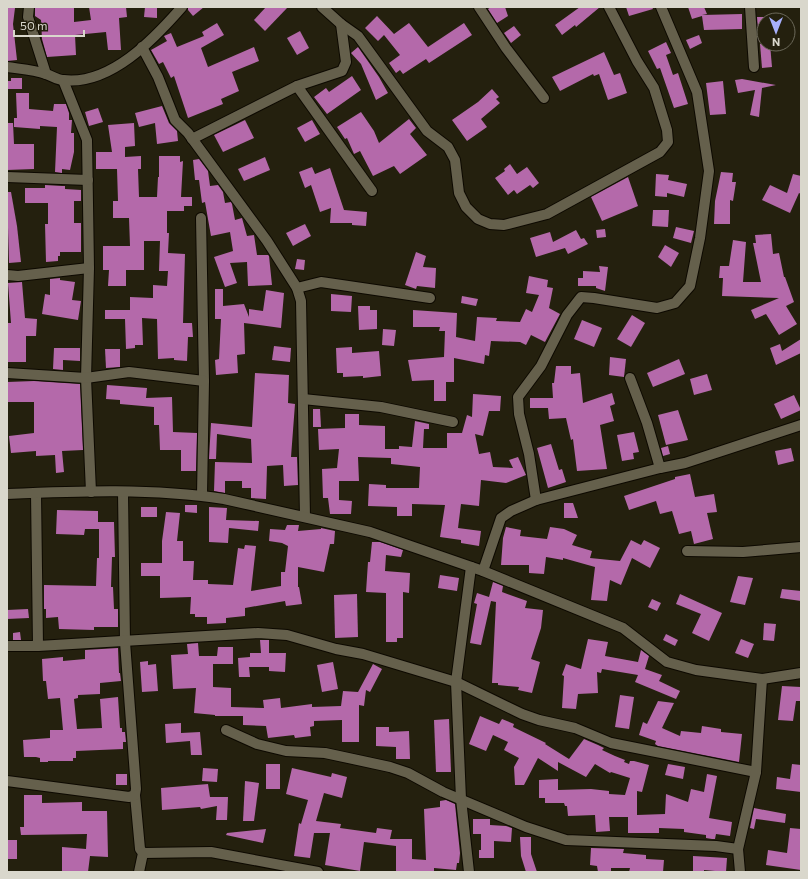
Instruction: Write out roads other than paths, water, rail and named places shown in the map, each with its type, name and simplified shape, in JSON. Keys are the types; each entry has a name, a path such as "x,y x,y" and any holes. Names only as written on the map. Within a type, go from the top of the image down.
{"street":[{"path":"29,7 28,17 46,74"},
{"path":"7,67 46,74 63,80 81,80 101,75 130,58 182,7"},
{"path":"322,7 341,24 358,36 427,132 448,147 455,160 459,193 466,207 478,219 490,224 504,225 546,214 660,152 668,142 667,130 654,88 637,61 608,7"},
{"path":"479,7 506,48 544,98"},
{"path":"536,500 529,454 519,414 518,397 541,366 567,315 581,297 657,308 675,303 690,286 700,238 709,171 697,92 661,7"},
{"path":"750,7 754,67"},
{"path":"192,139 298,86 342,71 346,62 341,24"},
{"path":"142,47 158,77 176,120 192,139 267,241 297,288 301,301 305,517"},
{"path":"63,80 87,140 89,268 86,378 91,492"},
{"path":"298,86 372,191"},
{"path":"7,178 88,180"},
{"path":"201,218 204,381 202,495"},
{"path":"7,274 18,276 89,268"},
{"path":"297,288 321,282 430,298"},
{"path":"7,373 86,378 128,372 204,381"},
{"path":"630,378 647,423 660,468"},
{"path":"303,399 381,407 453,422"},
{"path":"483,571 501,518 511,511 536,500 685,463 801,425"},
{"path":"123,492 124,642 136,789 135,795 140,849 143,854 139,872"},
{"path":"7,494 123,492 202,495 305,517 370,532 483,571 623,628 667,662 696,670 762,679 801,673"},
{"path":"36,493 38,646"},
{"path":"687,551 743,552 801,547"},
{"path":"469,872 461,799 456,682 471,567"},
{"path":"7,646 124,642 258,633 286,635 336,649 363,654 456,682 522,714 539,720 575,728 611,743 756,772"},
{"path":"740,872 738,849 756,772 762,679"},
{"path":"226,730 257,744 286,751 325,754 390,767 408,773 443,792 526,827 566,840 716,846 738,849"},
{"path":"7,780 129,797 135,795"},
{"path":"143,854 211,852 318,872"}]}
